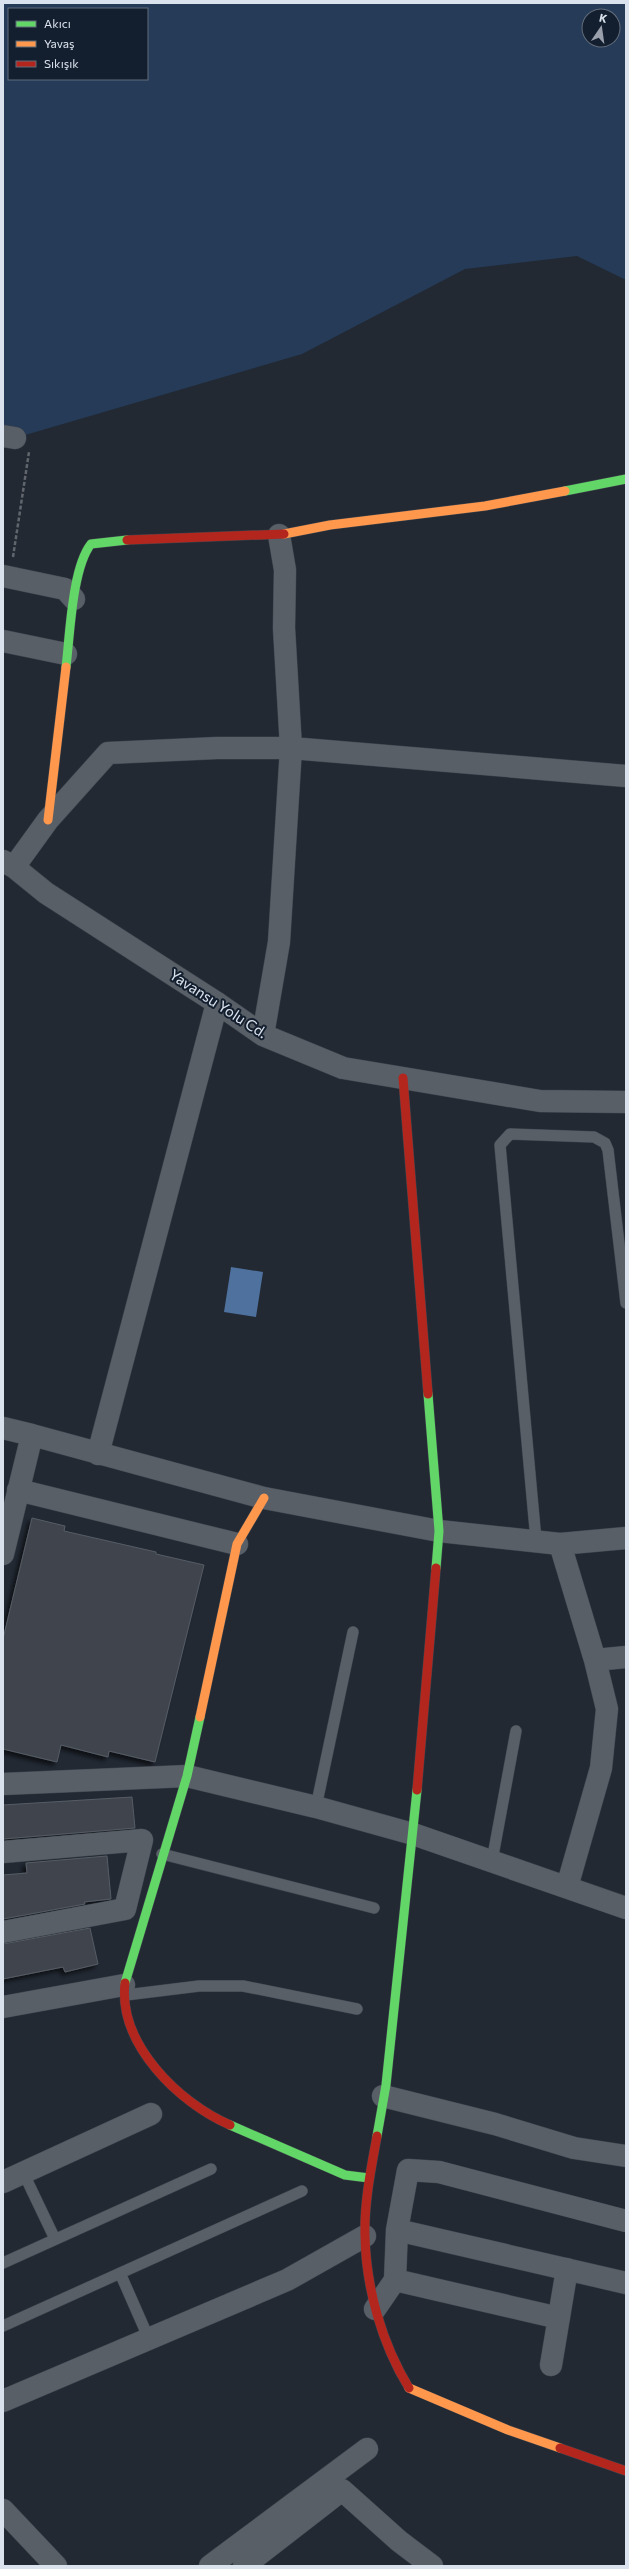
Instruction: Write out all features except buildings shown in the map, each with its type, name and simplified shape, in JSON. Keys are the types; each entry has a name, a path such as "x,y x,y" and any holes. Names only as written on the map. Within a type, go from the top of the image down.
{"street":[{"path":"48,820 66,654 74,599 84,554 91,544 104,541 279,535 330,525 485,506 626,479"},
{"path":"263,1035 279,942 291,748 284,628 285,570 279,535"},
{"path":"7,577 65,589 74,599"},
{"path":"3,641 66,654"},
{"path":"9,864 108,753 217,748 291,748 626,776"},
{"name":"Yavansu Yolu Cd.","path":"9,864 46,893 217,1003 263,1035 343,1068 540,1101 626,1102"},
{"path":"98,1454 217,1003"},
{"path":"403,1078 439,1531 413,1834 386,2085 370,2178 365,2236 375,2309 393,2362 410,2390 508,2430 626,2471"},
{"path":"3,1428 264,1498 439,1531 536,1540 560,1544 626,1538"},
{"path":"3,1554 32,1436"},
{"path":"18,1490 237,1544"},
{"path":"264,1498 237,1544 187,1776 162,1854 125,1990 130,2028 160,2076 207,2115 345,2174 370,2178"},
{"path":"560,1544 595,1660 607,1709 601,1768 567,1887"},
{"path":"595,1660 626,1657"},
{"path":"3,1784 187,1776 316,1807 413,1834 626,1908"},
{"path":"3,1852 142,1840 125,1909 3,1932"},
{"path":"3,2007 125,1990"},
{"path":"383,2096 495,2124 574,2148 626,2156"},
{"path":"3,2182 151,2114"},
{"path":"375,2309 395,2280 397,2230 408,2170 438,2172 626,2220"},
{"path":"397,2230 626,2283"},
{"path":"3,2401 287,2280 365,2236"},
{"path":"551,2365 567,2269"},
{"path":"395,2280 559,2318"},
{"path":"210,2566 367,2449"},
{"path":"244,2566 342,2490 399,2541 432,2566"},
{"path":"3,2510 56,2566"}],"lane":[{"path":"536,1540 500,1146 510,1134 594,1137 605,1143 608,1150 626,1304"},
{"path":"316,1807 353,1632"},
{"path":"492,1861 516,1731"},
{"path":"162,1854 374,1908"},
{"path":"125,1990 199,1986 243,1986 358,2009"},
{"path":"3,2263 212,2169"},
{"path":"23,2172 55,2239"},
{"path":"3,2326 302,2191"},
{"path":"120,2273 149,2339"}],"path":[{"path":"7,577 30,451 9,437"}],"shaded area":[{"path":"3,3 626,3 626,280 577,256 465,269 302,354 15,438 3,436"},
{"path":"231,1267 263,1272 256,1317 224,1312"}],"traffic: fast":[{"path":"565,491 626,479"},
{"path":"66,667 73,602 80,569 85,555 91,544 127,540"},
{"path":"428,1394 439,1531 436,1568"},
{"path":"125,1983 187,1776 200,1717"},
{"path":"377,2136 386,2085 417,1790"},
{"path":"230,2125 345,2175 369,2178"}],"traffic: slow":[{"path":"284,534 330,525 485,506 565,491"},
{"path":"48,820 66,667"},
{"path":"200,1717 237,1544 264,1498"},
{"path":"409,2388 508,2430 560,2448"}],"traffic: jam":[{"path":"127,540 284,534"},
{"path":"403,1078 428,1394"},
{"path":"417,1790 436,1568"},
{"path":"125,1983 125,2006 131,2028 142,2049 156,2069 191,2102 230,2125"},
{"path":"377,2136 368,2186 365,2224 368,2276 383,2334 399,2371 409,2388"},
{"path":"560,2448 626,2471"}]}
